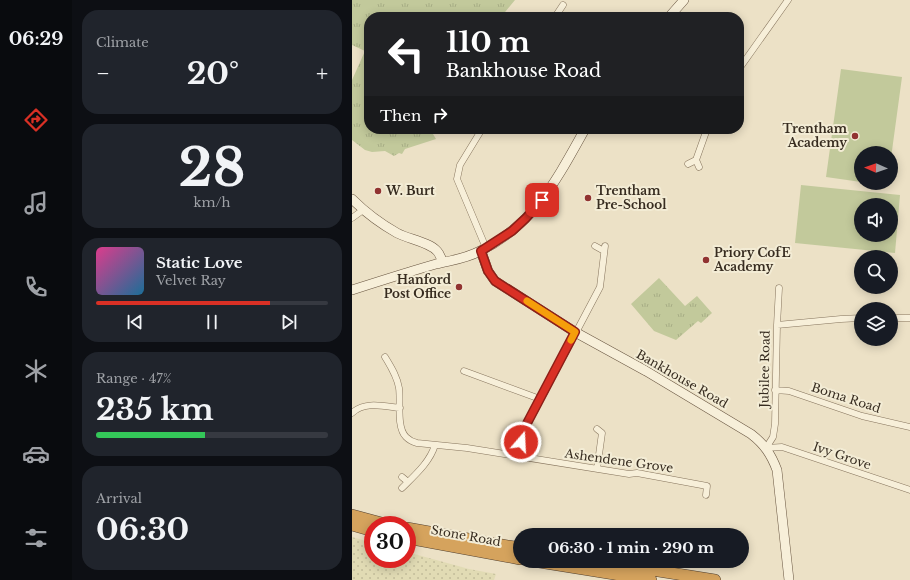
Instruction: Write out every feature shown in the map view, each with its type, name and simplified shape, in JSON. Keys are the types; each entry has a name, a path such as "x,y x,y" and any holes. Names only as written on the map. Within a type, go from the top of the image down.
{"highway":[{"path":"352,515 364,518"},
{"path":"352,525 364,528"},
{"name":"Stone Road","path":"416,531 439,539 513,557"},
{"name":"Stone Road","path":"416,538 439,539 513,547"},
{"path":"576,568 651,580"},
{"path":"640,568 715,580"}],"street":[{"path":"673,12 684,0"},
{"path":"744,62 788,0"},
{"path":"558,12 563,5"},
{"path":"479,134 460,165 457,178 483,249"},
{"path":"352,290 443,262 461,259 483,249 512,231 542,200 564,168 582,134"},
{"path":"699,167 696,160 705,134"},
{"path":"688,164 696,160"},
{"path":"352,199 363,210 397,232 434,248 443,262"},
{"path":"352,218 363,210"},
{"path":"518,457 524,429 600,286 604,248 595,246"},
{"name":"Bankhouse Road","path":"483,249 488,271 495,281 575,332 646,371 751,434 766,448 773,458 777,470 789,580"},
{"name":"Jubilee Road","path":"766,448 773,437 775,424 779,288"},
{"path":"777,325 854,318"},
{"path":"898,318 910,318"},
{"name":"Ashendene Grove","path":"385,356 394,372 399,388 402,431 406,437 417,443 467,448 629,474 637,473 707,486 706,495"},
{"path":"464,371 540,399"},
{"name":"Boma Road","path":"775,390 789,391 862,416 910,427"},
{"path":"352,413 361,406 369,405 400,408"},
{"path":"597,469 602,431"},
{"path":"402,488 423,467 432,454 435,444"},
{"name":"Ivy Grove","path":"766,448 782,447 910,490"},
{"path":"402,477 408,482"}],"shaded area":[{"path":"352,537 364,540 364,568 416,568 416,554 469,569 496,574 494,580 352,580"}],"green space":[{"path":"352,0 515,0 505,12 364,12 364,51 352,45"},
{"path":"364,53 364,134 433,134 436,139 405,149 402,154 399,153 394,156 385,151 372,152 365,150 352,140 352,80"},
{"path":"841,69 902,77 893,146 854,146 854,181 826,177"},
{"path":"801,185 900,195 898,218 898,198 854,198 854,242 896,242 895,250 865,250 795,243"},
{"path":"659,278 685,306 697,296 712,313 701,323 698,321 676,340 654,331 631,304"}],"slow traffic":[{"path":"527,301 575,332 571,340"}],"place":[{"name":"Trentham Academy","path":"855,136"},
{"name":"W. Burt","path":"378,191"},
{"name":"Trentham Pre-School","path":"588,198"},
{"name":"Priory CofE Academy","path":"706,260"},
{"name":"Hanford Post Office","path":"459,287"}],"route":[{"path":"521,442 524,429 575,332 495,281 488,271 481,251 512,231 542,200"}]}
